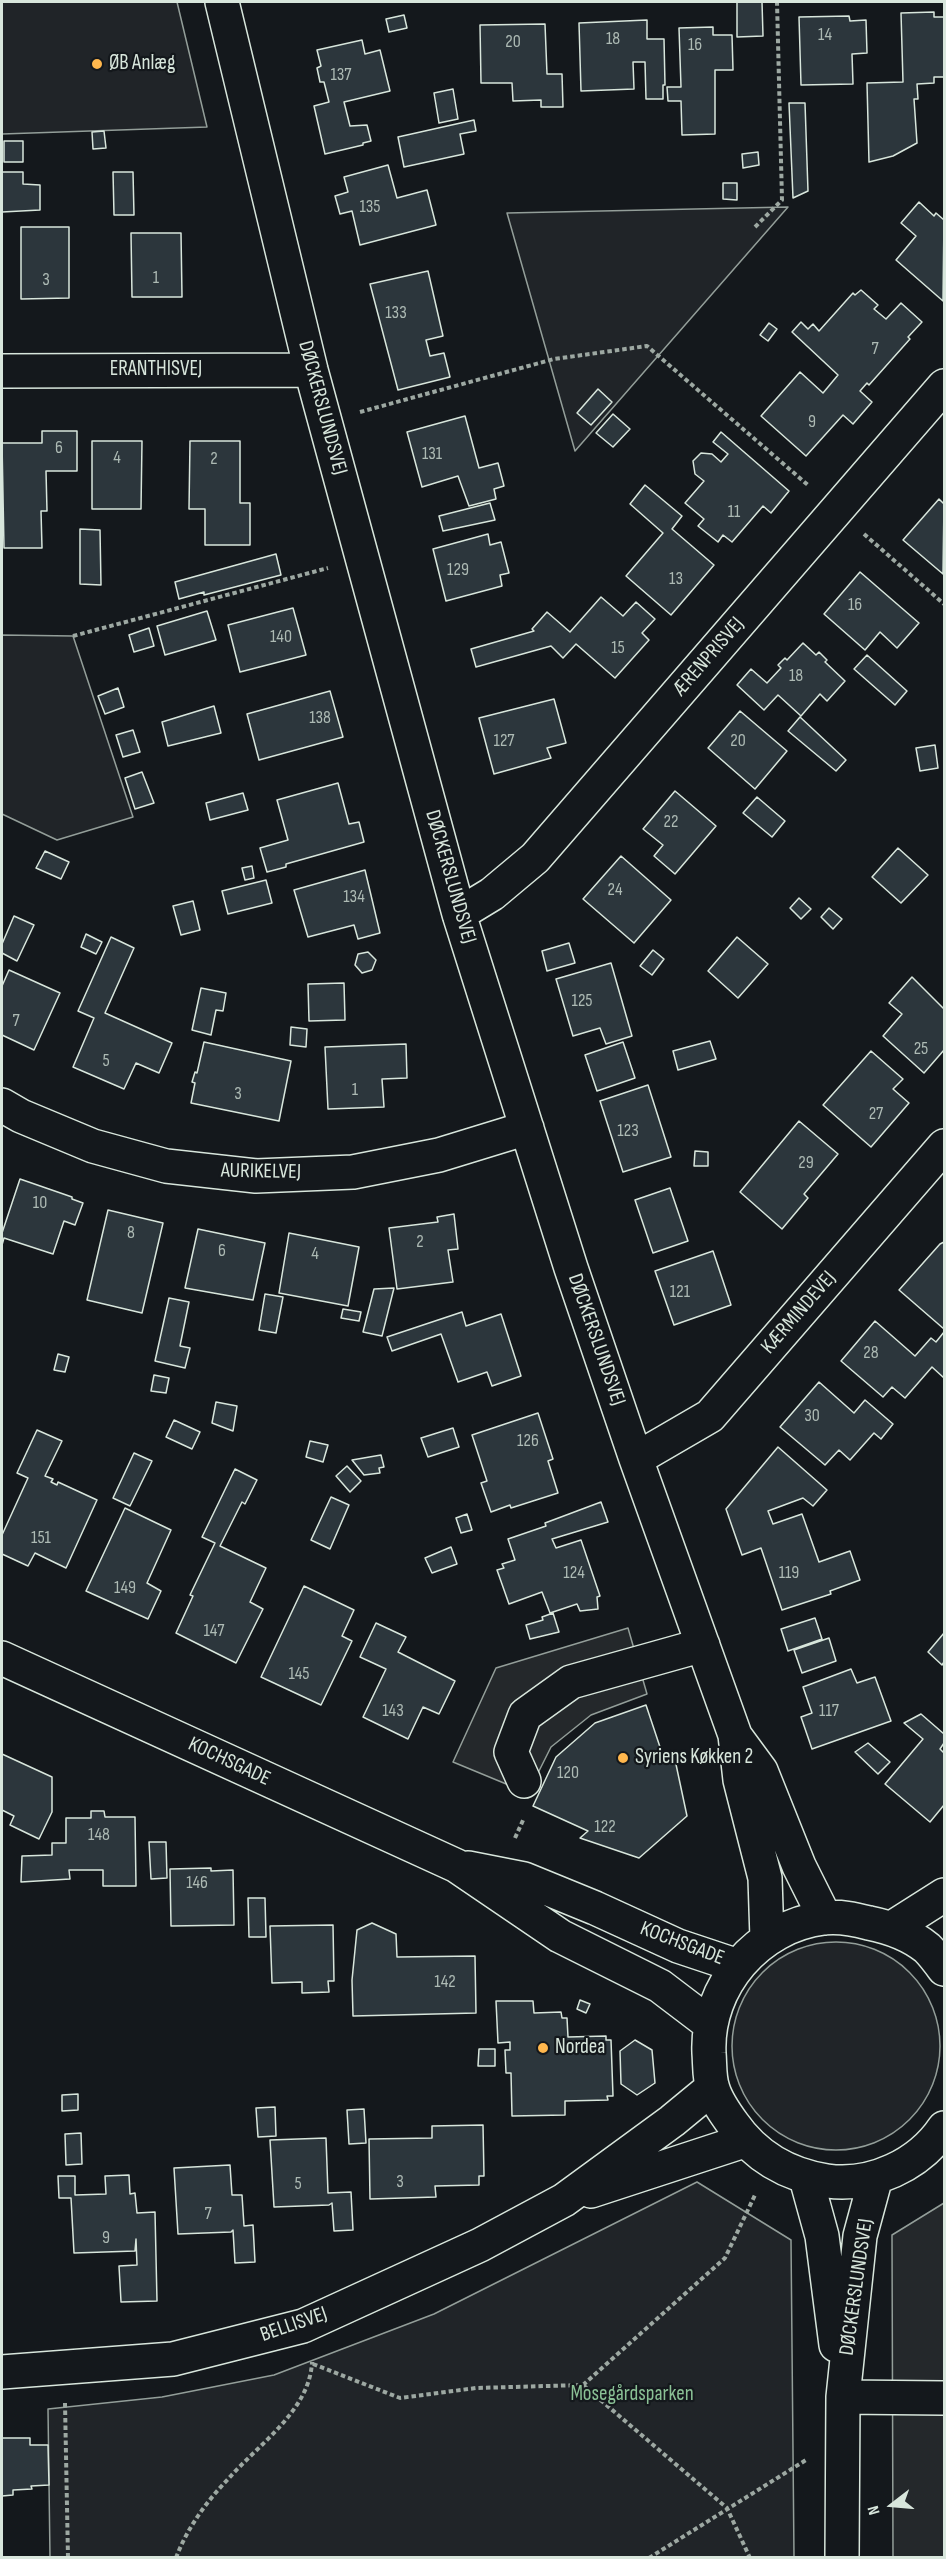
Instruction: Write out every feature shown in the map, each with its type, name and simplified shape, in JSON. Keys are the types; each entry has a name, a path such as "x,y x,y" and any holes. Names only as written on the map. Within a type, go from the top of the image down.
{"street":[{"name":"DØCKERSLUNDSVEJ","path":"222,2 310,370 459,914 636,1459 735,1735 740,1780 765,1878 767,1939"},
{"name":"ERANTHISVEJ","path":"2,371 310,370"},
{"name":"ÆRENPRISVEJ","path":"459,914 492,894 535,858 945,386"},
{"name":"AURIKELVEJ","path":"2,1105 60,1132 113,1151 166,1166 256,1176 361,1170 439,1155 527,1128"},
{"name":"KÆRMINDEVEJ","path":"636,1459 710,1416 945,1146"},
{"path":"524,1781 512,1752 525,1715 571,1682 703,1645"},
{"name":"KOCHSGADE","path":"2,1658 457,1866 560,1936 660,1986 710,2024"},
{"name":"DØCKERSLUNDSVEJ","path":"735,1735 762,1771 799,1866 825,1918"},
{"name":"KOCHSGADE","path":"457,1866 524,1879 678,1946 738,1965"},
{"path":"892,1928 945,1895"},
{"path":"940,2142 907,2164 876,2177 844,2183 806,2178 771,2162 744,2141 712,2088 708,2037 721,1992 738,1965 767,1939 798,1924 825,1918 848,1918 892,1928 926,1948 945,1969"},
{"name":"BELLISVEJ","path":"2,2372 173,2360 303,2326 480,2245 564,2200 672,2121 712,2088"},
{"name":"BELLISVEJ","path":"564,2200 744,2141"},
{"name":"DØCKERSLUNDSVEJ","path":"842,2558 843,2397 860,2236 876,2177"},
{"name":"DØCKERSLUNDSVEJ","path":"806,2178 822,2236 843,2397"},
{"path":"843,2397 945,2398"}],"path":[{"path":"754,227 782,200 777,2"},
{"path":"325,422 554,359 647,346 945,604"},
{"path":"73,636 363,559"},
{"path":"499,1875 533,1798 524,1781"},
{"path":"313,2364 400,2398 476,2388 583,2385 725,2258 771,2162"},
{"path":"176,2558 185,2534 227,2480 300,2403 313,2364 303,2326"},
{"path":"65,2369 68,2558"},
{"path":"583,2385 728,2508 750,2558"},
{"path":"649,2558 842,2438"}],"green space":[{"name":"ØB Anlæg","path":"2,2 177,2 207,127 2,134"},
{"path":"788,207 575,451 507,213"},
{"path":"2,635 73,636 133,817 57,840 2,814"},
{"path":"826,1942 846,1942 866,1946 885,1954 910,1972 923,1988 932,2006 940,2036 936,2076 932,2086 923,2104 910,2120 894,2133 866,2146 846,2150 826,2150 806,2146 787,2138 770,2127 755,2112 736,2076 732,2056 732,2036 736,2016 744,1997 755,1980 770,1965 806,1946"},
{"name":"Mosegårdsparken","path":"697,2182 791,2240 794,2557 50,2557 48,2409 162,2397 274,2375 434,2314"}],"shaded area":[{"path":"628,1628 647,1694 591,1715 551,1747 528,1793 453,1762 496,1668"},
{"path":"944,2203 944,2557 893,2557 892,2235"}],"building":[{"path":"737,2 762,2 763,36 737,37"},
{"path":"934,12 934,17 944,17 944,77 934,77 934,83 917,84 918,99 914,99 917,143 893,156 869,162 867,83 903,82 901,13"},
{"path":"404,15 407,28 389,32 386,19"},
{"path":"849,16 850,21 866,20 867,53 852,54 853,84 801,85 799,17"},
{"path":"647,20 647,39 664,39 663,99 646,99 645,62 633,62 634,89 581,91 579,23"},
{"path":"545,24 547,74 562,74 563,107 541,107 541,100 513,101 512,83 481,83 480,25"},
{"path":"713,27 713,35 732,35 733,70 715,70 715,134 682,135 681,101 668,101 667,87 681,87 679,28"},
{"path":"362,40 365,54 380,50 390,91 344,102 350,126 367,125 371,141 325,154 314,106 329,102 324,82 320,82 317,68 321,66 317,50"},
{"path":"453,89 458,119 439,123 434,93"},
{"path":"789,103 805,103 808,191 793,198"},
{"path":"474,120 476,131 460,134 464,154 404,167 398,137"},
{"path":"104,131 106,148 93,149 92,132"},
{"path":"4,141 23,141 23,162 4,162"},
{"path":"758,152 759,165 743,168 742,154"},
{"path":"388,165 397,198 427,190 436,225 360,245 352,211 340,214 335,196 348,192 344,177"},
{"path":"2,172 23,172 23,184 40,185 40,210 2,212"},
{"path":"113,172 133,172 134,215 114,215"},
{"path":"723,183 737,183 737,200 723,199"},
{"path":"919,202 934,216 936,213 944,220 943,301 896,260 916,236 901,223"},
{"path":"21,227 69,227 69,298 21,299"},
{"path":"131,233 181,233 182,297 132,297"},
{"path":"428,271 443,336 426,340 430,356 444,353 450,377 398,390 370,284"},
{"path":"861,290 878,305 874,309 886,319 901,303 922,322 869,385 867,383 860,391 872,402 853,424 843,415 806,456 761,416 800,372 823,393 838,375 792,332 801,322 808,329 813,324 819,331 853,293 855,295"},
{"path":"769,323 777,329 768,341 760,335"},
{"path":"598,389 612,402 591,425 577,413"},
{"path":"613,414 630,429 613,447 596,433"},
{"path":"465,416 479,468 498,463 504,486 494,489 496,499 469,506 458,476 422,487 407,432"},
{"path":"42,431 77,431 77,471 46,471 47,511 41,511 42,548 4,548 2,443 42,443"},
{"path":"721,432 789,491 771,513 763,506 732,542 723,535 718,542 698,526 704,519 685,503 704,481 695,474 693,461 701,453 712,454 721,462 728,454 713,442"},
{"path":"92,441 142,441 141,509 92,509"},
{"path":"190,441 240,441 240,503 250,503 250,545 205,545 205,509 189,509"},
{"path":"645,485 682,516 672,529 714,565 671,615 626,576 663,533 630,504"},
{"path":"939,499 944,504 943,574 903,540"},
{"path":"490,503 495,520 443,531 439,516"},
{"path":"80,529 100,530 101,585 80,584"},
{"path":"488,534 490,545 501,542 509,573 500,575 502,586 446,601 433,549"},
{"path":"276,554 281,575 204,595 204,592 179,599 175,582"},
{"path":"860,572 919,623 897,648 880,632 865,650 824,614"},
{"path":"601,597 623,616 636,602 655,619 642,633 649,640 615,678 576,644 563,658 551,646 476,667 471,649 534,631 532,629 547,612 570,632"},
{"path":"293,608 306,655 240,672 228,625"},
{"path":"207,611 216,640 165,655 157,626"},
{"path":"149,628 154,646 134,652 129,635"},
{"path":"803,643 816,655 819,652 827,660 825,662 845,681 827,701 820,694 801,716 778,695 764,710 737,685 751,669 767,683 781,668 778,665 785,658 787,660"},
{"path":"867,655 907,691 895,705 854,669"},
{"path":"118,688 124,707 105,714 98,696"},
{"path":"330,691 343,737 259,760 247,714"},
{"path":"554,699 566,743 547,748 551,758 494,774 479,718"},
{"path":"214,706 221,733 168,746 162,722"},
{"path":"740,711 787,751 755,789 708,748"},
{"path":"800,717 846,760 836,771 788,731"},
{"path":"133,730 140,752 123,757 116,735"},
{"path":"935,745 938,768 920,771 916,748"},
{"path":"142,772 154,803 135,809 125,778"},
{"path":"338,783 349,824 359,822 364,842 286,864 286,867 267,872 260,848 288,840 277,800"},
{"path":"675,791 716,826 675,874 654,856 663,845 643,829"},
{"path":"243,793 248,810 210,820 206,803"},
{"path":"757,797 785,821 772,837 743,813"},
{"path":"898,848 928,875 901,903 872,877"},
{"path":"45,851 69,862 61,879 36,868"},
{"path":"621,856 671,900 634,943 583,899"},
{"path":"252,866 254,878 245,880 242,868"},
{"path":"365,870 380,933 358,939 354,925 308,937 294,890"},
{"path":"266,880 272,903 228,914 222,891"},
{"path":"799,898 811,909 801,919 790,908"},
{"path":"193,901 200,930 181,935 173,906"},
{"path":"829,908 842,919 833,929 821,917"},
{"path":"14,916 34,925 17,961 2,953 2,944"},
{"path":"86,934 102,942 96,954 81,947"},
{"path":"111,937 134,948 105,1013 172,1043 159,1073 136,1063 124,1089 73,1067 94,1018 78,1011"},
{"path":"737,937 768,964 738,998 708,971"},
{"path":"569,943 575,963 547,971 542,951"},
{"path":"653,950 664,959 652,975 640,966"},
{"path":"368,952 376,960 372,970 362,973 355,965 358,954"},
{"path":"611,963 632,1036 606,1044 600,1028 573,1036 556,979"},
{"path":"9,970 60,993 34,1050 2,1035 2,986"},
{"path":"912,977 944,1009 944,1050 924,1073 883,1036 902,1014 889,1003"},
{"path":"344,983 345,1020 309,1021 308,984"},
{"path":"201,988 226,993 223,1011 216,1010 211,1035 192,1030"},
{"path":"291,1027 307,1029 306,1047 290,1045"},
{"path":"710,1041 716,1059 678,1070 673,1051"},
{"path":"204,1042 291,1061 279,1121 191,1103 195,1083 192,1082 195,1072 197,1073"},
{"path":"623,1042 635,1078 597,1091 585,1055"},
{"path":"406,1044 407,1078 382,1079 384,1107 328,1109 325,1047"},
{"path":"871,1051 903,1079 893,1089 909,1103 871,1147 823,1105"},
{"path":"648,1085 671,1157 623,1172 600,1101"},
{"path":"799,1121 838,1154 804,1194 808,1198 782,1229 740,1192"},
{"path":"695,1151 708,1152 708,1166 694,1166"},
{"path":"20,1179 83,1203 75,1225 64,1221 53,1254 4,1238 2,1245 2,1233"},
{"path":"670,1188 688,1241 653,1253 635,1200"},
{"path":"108,1210 163,1223 142,1313 87,1300"},
{"path":"454,1214 458,1249 448,1250 453,1282 397,1289 389,1228 438,1222 437,1217"},
{"path":"198,1229 265,1243 253,1300 185,1288"},
{"path":"289,1233 359,1247 348,1306 279,1293"},
{"path":"944,1242 944,1329 899,1290"},
{"path":"713,1251 731,1305 674,1325 655,1271"},
{"path":"394,1288 382,1336 363,1332 374,1289"},
{"path":"265,1294 283,1297 276,1333 259,1330"},
{"path":"169,1298 189,1302 180,1346 190,1348 185,1368 155,1361"},
{"path":"343,1309 361,1312 359,1321 341,1318"},
{"path":"462,1312 466,1326 501,1314 521,1376 492,1386 487,1372 458,1382 441,1334 392,1351 387,1337"},
{"path":"875,1321 915,1356 931,1338 936,1342 944,1332 944,1378 932,1367 905,1398 892,1387 883,1397 841,1361"},
{"path":"58,1354 69,1357 65,1372 54,1370"},
{"path":"154,1375 169,1378 166,1393 151,1391"},
{"path":"819,1382 854,1413 865,1400 893,1424 881,1439 874,1433 850,1460 839,1450 825,1465 780,1427"},
{"path":"216,1402 237,1406 233,1431 212,1423"},
{"path":"538,1413 553,1459 548,1461 558,1493 491,1512 481,1483 487,1481 472,1435"},
{"path":"174,1420 200,1432 192,1449 166,1437"},
{"path":"453,1428 459,1447 428,1457 421,1438"},
{"path":"37,1430 62,1441 45,1476 53,1479 51,1482 57,1485 58,1482 97,1500 66,1568 35,1553 28,1566 2,1554 2,1535 28,1478 17,1473"},
{"path":"310,1441 328,1445 323,1462 306,1457"},
{"path":"778,1447 827,1490 813,1506 803,1498 768,1511 773,1524 802,1514 819,1562 850,1551 860,1580 830,1591 831,1594 782,1610 761,1548 742,1555 726,1509"},
{"path":"134,1453 152,1461 130,1506 113,1498"},
{"path":"381,1455 384,1467 379,1468 380,1473 364,1475 352,1460"},
{"path":"347,1466 361,1481 350,1492 336,1476"},
{"path":"235,1469 257,1480 245,1504 242,1502 220,1546 266,1568 250,1602 263,1609 236,1663 176,1633 193,1596 190,1595 215,1543 202,1537"},
{"path":"331,1497 349,1505 330,1549 311,1540"},
{"path":"601,1502 608,1522 552,1539 556,1548 581,1540 600,1596 597,1597 598,1609 580,1611 577,1604 550,1613 542,1592 509,1604 497,1570 504,1568 502,1564 515,1560 508,1539 546,1526 545,1523"},
{"path":"125,1508 171,1530 147,1583 161,1591 148,1619 86,1591"},
{"path":"467,1514 472,1530 461,1533 456,1518"},
{"path":"451,1547 457,1564 432,1573 425,1558"},
{"path":"304,1586 354,1610 342,1636 352,1641 321,1705 261,1677"},
{"path":"553,1613 559,1632 530,1639 526,1625 543,1620 542,1617"},
{"path":"815,1618 822,1639 788,1651 781,1629"},
{"path":"376,1623 406,1637 398,1652 455,1681 439,1714 423,1707 408,1739 363,1717 386,1669 360,1657"},
{"path":"944,1633 944,1662 942,1665 928,1652"},
{"path":"829,1638 836,1661 802,1673 794,1650"},
{"path":"851,1669 857,1683 875,1677 891,1721 812,1749 801,1717 812,1713 803,1687"},
{"path":"646,1705 665,1762 674,1755 687,1816 639,1858 580,1838 588,1831 533,1806 556,1757 595,1723"},
{"path":"921,1714 944,1734 944,1743 940,1749 944,1753 944,1805 930,1822 885,1784 923,1739 904,1723"},
{"path":"868,1743 890,1762 878,1774 855,1752"},
{"path":"2,1754 52,1777 52,1812 39,1839 10,1825 14,1816 2,1810"},
{"path":"91,1811 104,1811 105,1817 135,1817 136,1886 103,1886 103,1870 69,1870 70,1879 21,1882 22,1856 52,1855 52,1843 66,1843 66,1818 91,1818"},
{"path":"149,1842 166,1842 167,1878 151,1879"},
{"path":"211,1868 211,1871 233,1870 234,1925 171,1926 170,1869"},
{"path":"248,1898 265,1898 266,1937 249,1937"},
{"path":"372,1923 396,1934 397,1957 475,1956 476,2013 353,2016 352,1980 357,1930"},
{"path":"333,1925 334,1981 328,1981 329,1992 302,1993 302,1982 272,1983 270,1926"},
{"path":"580,2000 590,2004 586,2013 577,2009"},
{"path":"496,2001 533,2001 534,2013 561,2012 562,2018 567,2018 568,2037 606,2036 606,2040 611,2040 613,2096 607,2096 608,2100 565,2101 565,2115 512,2116 511,2073 506,2073 505,2050 510,2050 510,2042 498,2043"},
{"path":"635,2040 652,2050 655,2083 637,2095 621,2084 620,2051"},
{"path":"479,2049 495,2049 495,2066 478,2066"},
{"path":"78,2094 78,2110 62,2111 62,2095"},
{"path":"275,2107 276,2136 258,2137 256,2108"},
{"path":"364,2109 366,2143 349,2144 347,2110"},
{"path":"483,2125 484,2176 479,2176 479,2185 435,2186 436,2197 370,2199 369,2139 432,2138 432,2126"},
{"path":"81,2133 82,2164 66,2165 65,2134"},
{"path":"326,2138 328,2193 351,2192 353,2230 334,2231 332,2203 274,2207 270,2140"},
{"path":"230,2165 232,2195 242,2195 244,2226 253,2225 255,2262 235,2263 233,2230 231,2232 178,2234 174,2168"},
{"path":"129,2175 130,2194 135,2193 137,2213 155,2212 157,2301 121,2302 119,2266 137,2265 136,2239 135,2251 74,2253 71,2198 59,2198 58,2176 75,2176 75,2195 106,2194 105,2176"},
{"path":"2,2438 30,2438 30,2445 48,2445 49,2485 13,2490 13,2495 2,2496"}],"place":[{"name":"ØB Anlæg","path":"97,64"},
{"name":"Syriens Køkken 2","path":"623,1758"},
{"name":"Nordea","path":"543,2048"}]}
